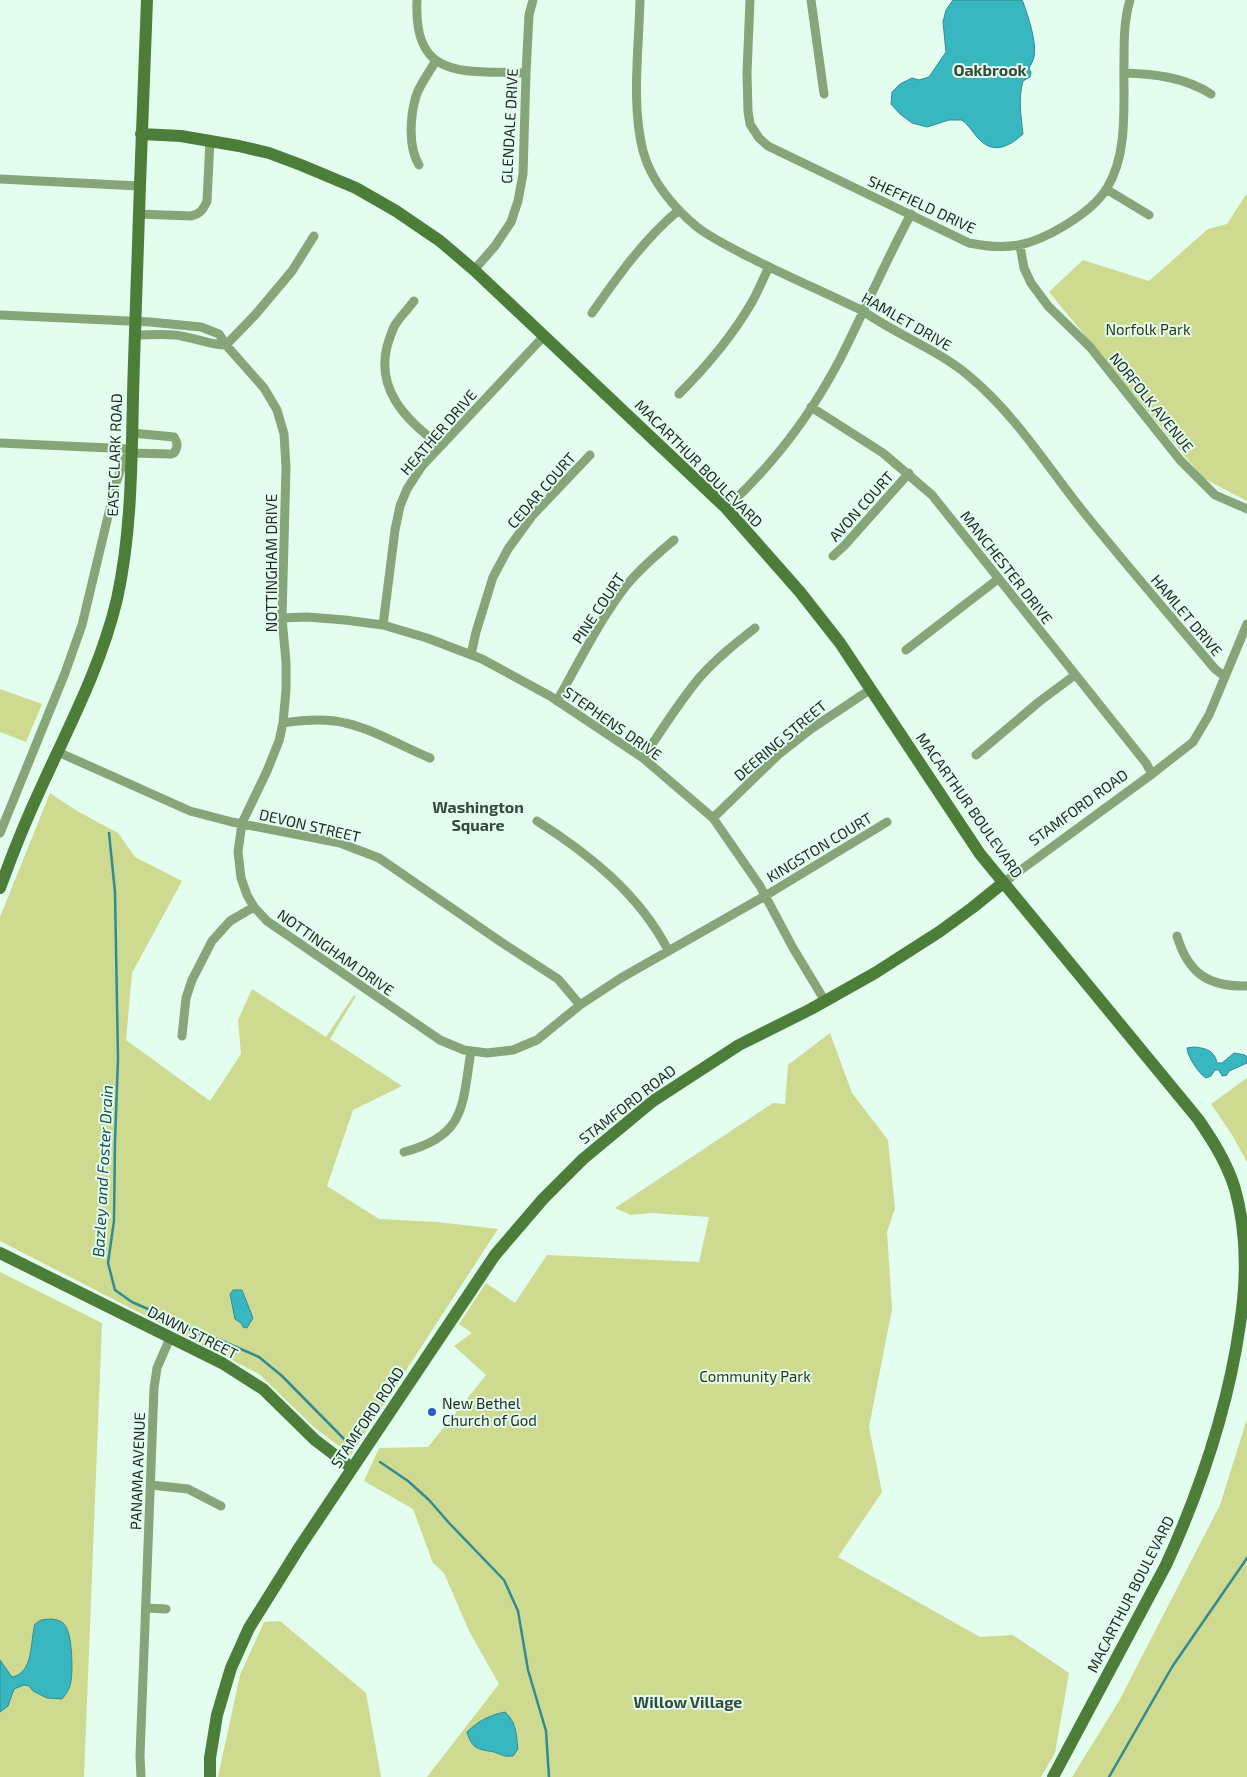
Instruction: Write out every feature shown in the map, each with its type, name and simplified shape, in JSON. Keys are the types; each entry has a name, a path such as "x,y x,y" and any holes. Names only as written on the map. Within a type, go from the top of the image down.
{"street":[{"name":"EAST CLARK ROAD","path":"0,888 39,792 83,698 98,660 116,600 126,544 132,433 146,0"},
{"path":"417,0 418,33 429,55 435,62 451,68 474,71 526,73"},
{"name":"GLENDALE DRIVE","path":"474,270 495,246 511,222 518,201 523,174 526,73 530,15 533,0"},
{"name":"HAMLET DRIVE","path":"640,0 637,82 643,151 655,182 679,210 698,227 722,243 863,311 932,349 969,375 1014,421 1085,514 1215,669 1224,676"},
{"name":"SHEFFIELD DRIVE","path":"750,0 747,74 748,111 750,124 759,138 768,146 970,243 988,247 1020,246 1048,236 1074,220 1093,204 1106,189 1120,156 1123,124 1124,32 1130,0"},
{"path":"811,0 824,94"},
{"path":"419,166 414,156 412,115 417,95 435,62"},
{"path":"1124,73 1176,78 1198,86 1211,94"},
{"name":"MACARTHUR BOULEVARD","path":"141,134 210,140 268,153 301,165 356,188 396,210 474,270 726,508 800,592 840,643 965,831 1003,883 1198,1119 1215,1145 1227,1167 1240,1208 1245,1240 1246,1269 1243,1306 1230,1383 1220,1423 1199,1487 1166,1565 1053,1777"},
{"path":"138,214 191,216 199,214 204,209 207,201 210,140"},
{"path":"0,179 139,186"},
{"path":"1106,189 1149,215"},
{"path":"592,314 617,276 666,221 679,210"},
{"path":"726,508 767,466 792,436 811,408 838,362 911,214"},
{"path":"135,334 174,335 214,345 226,345 255,315 292,271 314,236"},
{"name":"NORFOLK AVENUE","path":"1020,246 1024,268 1031,282 1048,306 1090,347 1180,460 1215,495 1247,509"},
{"path":"679,394 723,344 751,303 769,267"},
{"path":"414,301 394,326 385,351 384,373 390,392 401,410 423,432 441,446"},
{"name":"NOTTINGHAM DRIVE","path":"0,315 201,326 219,334 226,345 264,388 277,410 284,434 286,467 282,618 286,662 283,723 279,741 268,771 242,823 238,852 247,895 254,907 280,931 440,1040 471,1051 495,1052 524,1046 545,1034 580,1005 621,978 765,896"},
{"name":"HEATHER DRIVE","path":"383,625 395,530 402,500 414,477 544,336"},
{"name":"MANCHESTER DRIVE","path":"811,408 883,453 909,473 941,505 1146,763 1152,774"},
{"path":"0,443 172,454 177,448 177,441 174,437 132,433"},
{"path":"0,833 68,666 82,625 116,483 123,464 131,451"},
{"name":"CEDAR COURT","path":"471,655 493,577 508,549 532,516 590,454"},
{"name":"AVON COURT","path":"833,556 909,473"},
{"name":"PINE COURT","path":"557,701 622,590 652,558 674,540"},
{"path":"906,650 998,579"},
{"name":"STEPHENS DRIVE","path":"282,618 316,618 383,625 427,638 482,659 531,685 643,758 713,818 765,896 825,1001"},
{"name":"STAMFORD ROAD","path":"210,1777 211,1751 217,1715 231,1668 239,1647 266,1598 495,1255 543,1199 583,1159 653,1101 739,1045 875,973 939,932 1193,742 1209,715 1247,624"},
{"path":"643,758 677,707 700,677 727,650 755,628"},
{"path":"976,755 1040,701 1076,675"},
{"name":"DEERING STREET","path":"713,818 778,756 818,724 871,689"},
{"path":"283,723 308,720 343,722 368,730 430,758"},
{"name":"DEVON STREET","path":"58,752 190,810 242,823 340,843 379,858 558,979 580,1005"},
{"path":"537,821 576,846 612,876 649,919 668,950"},
{"name":"KINGSTON COURT","path":"765,896 887,822"},
{"path":"182,1036 186,998 192,980 212,940 230,921 254,907"},
{"path":"1176,936 1185,958 1198,973 1218,983 1247,986"},
{"path":"404,1152 435,1142 447,1132 459,1114 465,1095 471,1051"},
{"name":"DAWN STREET","path":"0,1253 222,1363 263,1389 315,1440 352,1468"},
{"name":"PANAMA AVENUE","path":"142,1777 140,1756 154,1388 157,1368 170,1338"},
{"path":"151,1484 188,1489 221,1506"},
{"path":"146,1608 166,1609"}],"green space":[{"name":"Norfolk Park","path":"1247,193 1247,501 1203,478 1049,292 1083,260 1149,281 1208,229 1227,224"},
{"path":"0,689 42,704 26,742 0,732"},
{"path":"50,793 77,811 118,833 135,857 182,881 132,973 126,1040 210,1101 241,1054 238,1020 252,989 326,1037 354,995 356,996 330,1039 402,1086 353,1110 327,1186 379,1219 438,1222 498,1229 351,1455 315,1428 259,1374 0,1241 0,917"},
{"name":"Community Park","path":"830,1033 852,1093 888,1140 895,1208 887,1232 892,1309 869,1427 882,1492 838,1557 980,1637 1013,1635 1069,1673 1055,1753 1041,1777 427,1777 499,1684 469,1631 444,1573 433,1563 413,1509 364,1481 379,1448 428,1447 486,1375 454,1346 472,1333 459,1324 486,1283 515,1303 547,1255 699,1262 709,1217 652,1213 631,1215 615,1208 773,1103 785,1104 788,1065"},
{"path":"1247,1078 1247,1162 1231,1133 1211,1104"},
{"path":"0,1272 102,1323 84,1777 0,1777"},
{"path":"1247,1419 1247,1777 1072,1777 1119,1701 1220,1505"},
{"path":"280,1621 366,1693 381,1777 218,1777 240,1675 264,1622"}],"water":[{"path":"953,0 1022,0 1023,2 1035,51 1029,68 1030,77 1023,81 1021,88 1020,108 1023,134 1007,145 995,148 989,146 976,136 962,120 949,120 927,127 912,123 891,104 892,92 900,84 912,78 919,80 929,77 946,52 943,22 946,10"},
{"path":"1187,1048 1202,1048 1212,1053 1217,1063 1222,1063 1234,1053 1245,1055 1247,1063 1229,1071 1227,1075 1222,1076 1219,1070 1215,1070 1211,1076 1206,1078 1197,1069 1189,1056"},
{"path":"233,1290 242,1290 253,1318 247,1328 243,1327 235,1319 230,1294"},
{"path":"41,1620 58,1620 66,1626 69,1634 72,1670 71,1684 68,1690 62,1699 47,1698 33,1691 29,1686 24,1685 14,1689 8,1706 0,1712 0,1660 12,1677 19,1674 28,1663 35,1624"},
{"path":"505,1712 512,1720 516,1734 518,1749 513,1756 477,1748 471,1742 467,1732 484,1719"}],"waterway":[{"name":"Bazley and Foster Drain","path":"109,833 115,892 118,1059 114,1221 108,1263 115,1290 132,1302 173,1320 194,1332 220,1340 259,1357 282,1376 346,1441"},
{"name":"Bazley and Foster Drain","path":"380,1462 408,1481 429,1500 504,1580 518,1611 528,1670 546,1731 549,1777"},
{"path":"1109,1777 1172,1667 1247,1558"}],"place":[{"name":"New Bethel Church of God","path":"432,1412"}],"district":[{"name":"Oakbrook","path":"990,69"},
{"name":"Washington Square","path":"478,815"},
{"name":"Willow Village","path":"688,1701"}]}
